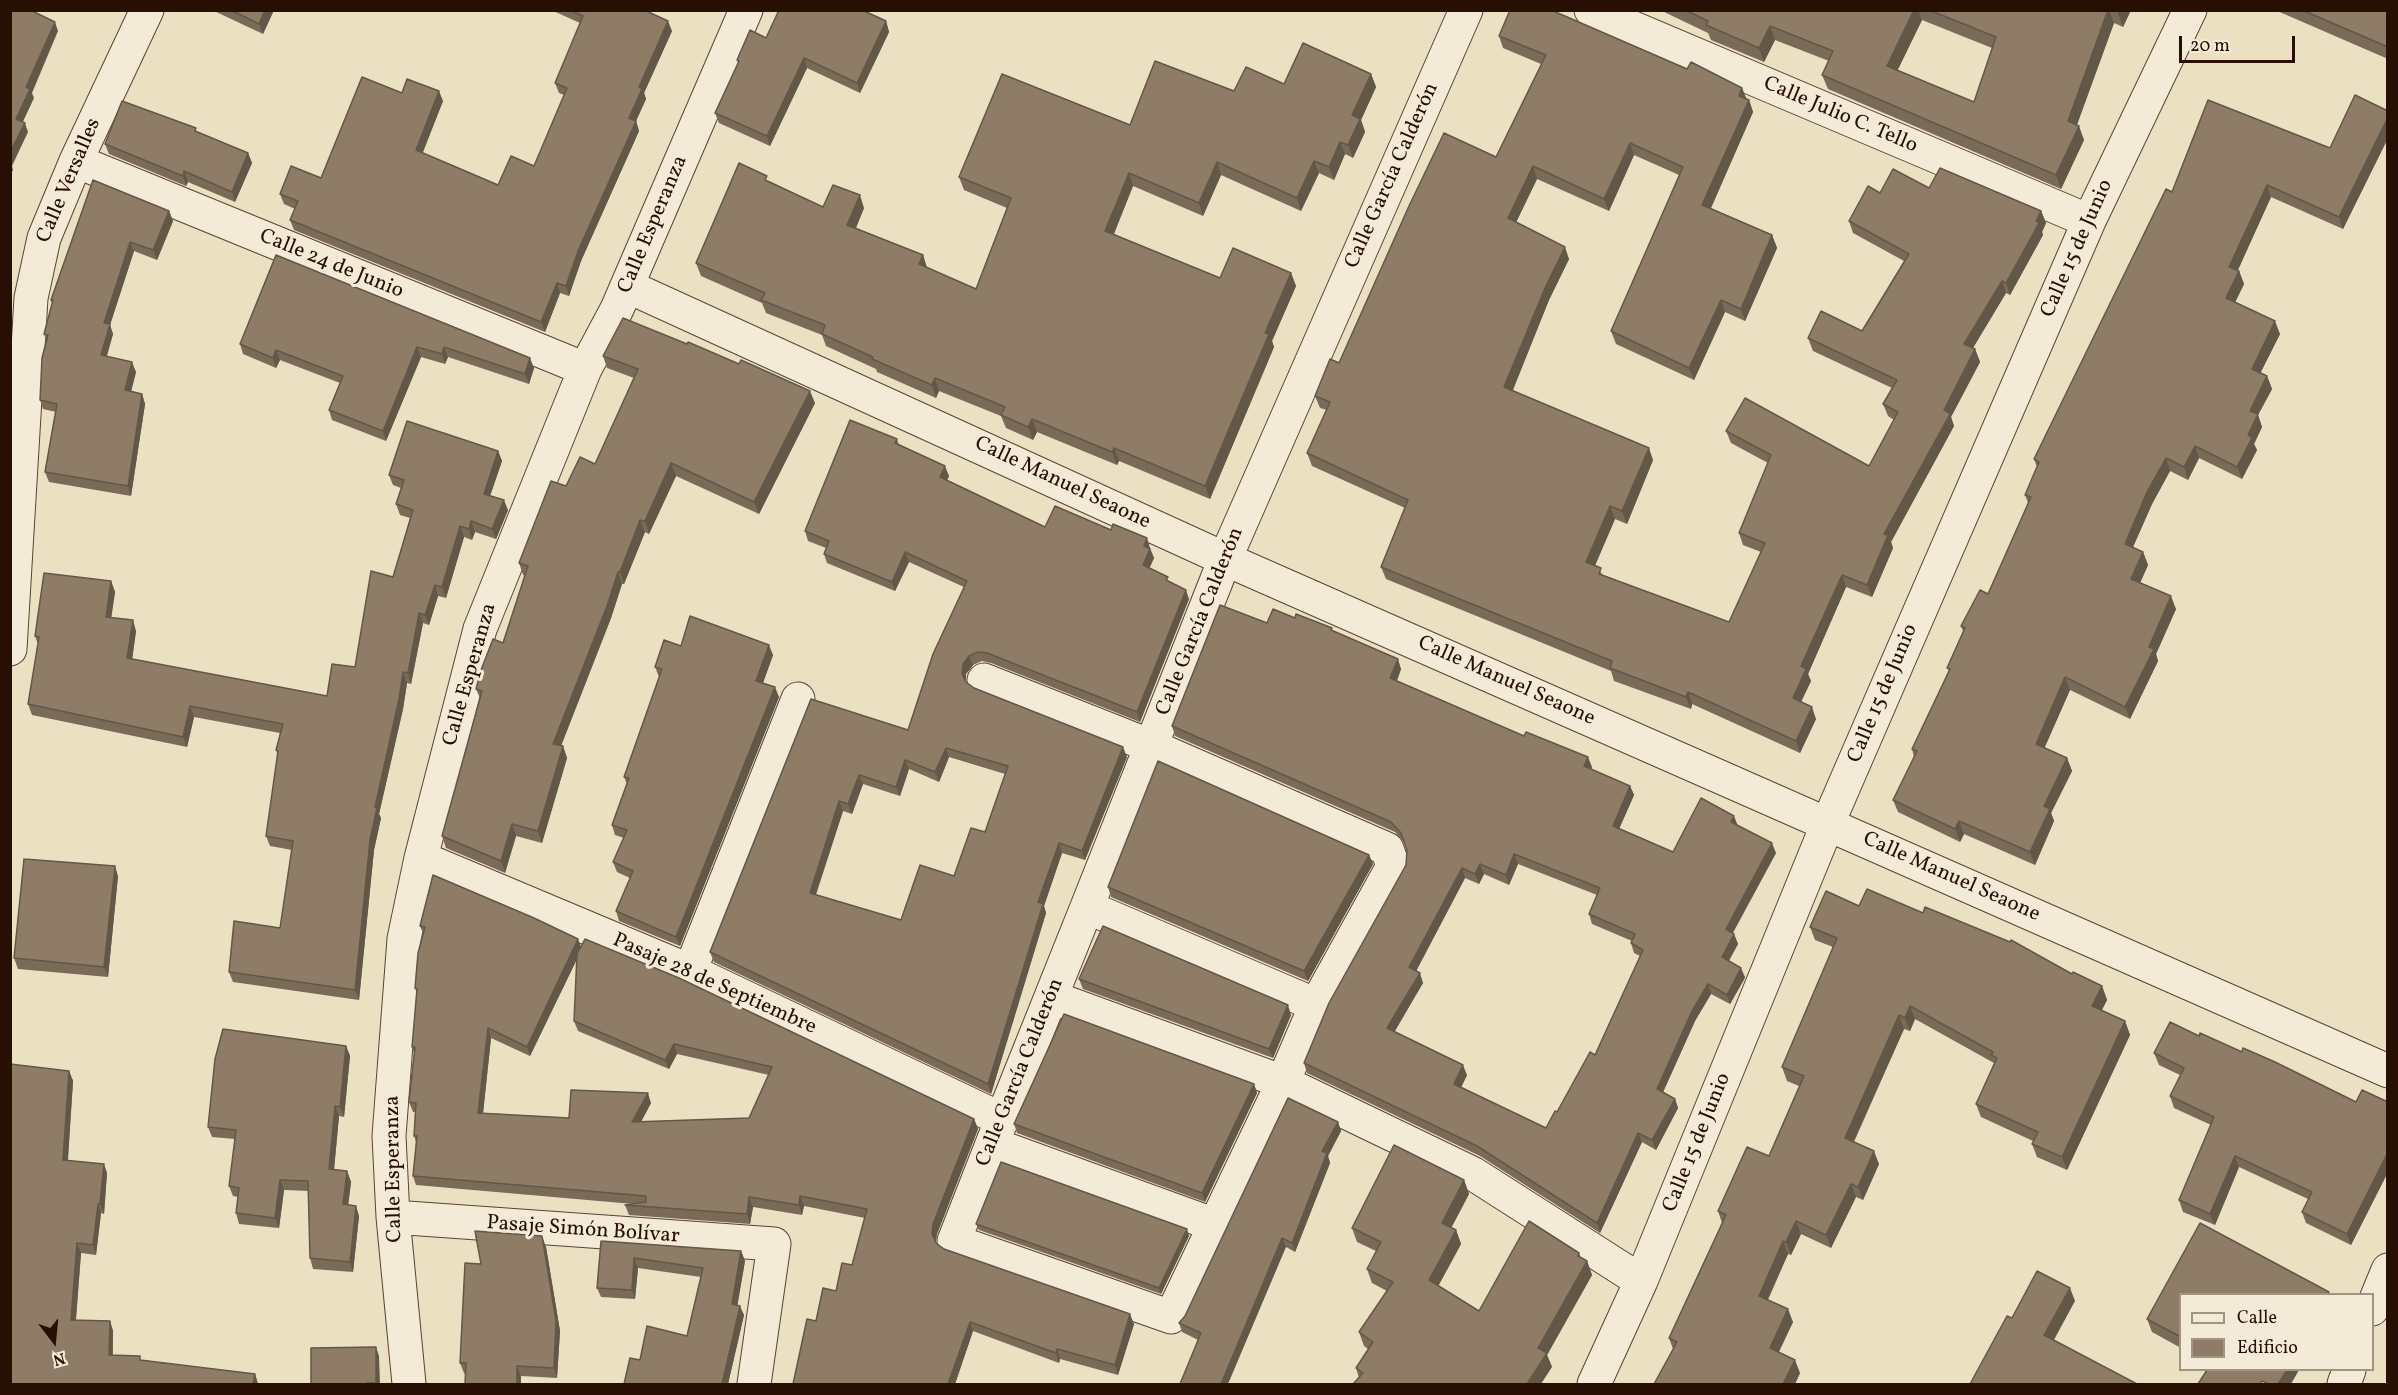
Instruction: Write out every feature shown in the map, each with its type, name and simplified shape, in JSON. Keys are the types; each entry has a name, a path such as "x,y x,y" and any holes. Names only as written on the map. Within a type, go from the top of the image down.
{"street":[{"name":"Calle Versalles","path":"10,650 30,298 44,238 76,161 147,10"},
{"name":"Calle Esperanza","path":"409,1384 393,1217 390,1136 404,939 421,858 480,629 585,369 617,309 746,10"},
{"name":"Calle García Calderón","path":"1215,1226 1171,1317 954,1241 1225,559 1466,10"},
{"name":"Calle Julio C. Tello","path":"1591,10 2089,221"},
{"name":"Calle 15 de Junio","path":"1594,1384 1641,1281 1828,824 2089,221 2190,10"},
{"name":"Calle 24 de Junio","path":"76,161 585,369"},
{"name":"Calle Manuel Seaone","path":"627,286 1225,559 2388,1071"},
{"path":"984,680 1150,746 1387,849 1393,866 1316,1005 1283,1082 1215,1226"},
{"path":"690,971 798,699"},
{"name":"Pasaje 28 de Septiembre","path":"421,858 690,971 998,1132 1215,1226"},
{"path":"1087,907 1316,1005"},
{"path":"1051,997 1283,1082 1472,1173 1641,1281"},
{"name":"Pasaje Simón Bolívar","path":"393,1217 774,1244 754,1384"},
{"path":"2374,1306 2388,1270"}],"building":[{"path":"10,10 30,10 55,22 26,87 30,89 16,119 25,123 10,152"},
{"path":"231,10 265,10 259,24"},
{"path":"570,10 644,10 668,21 639,87 642,89 629,118 636,121 578,251 566,286 557,283 541,322 290,220 298,201 280,194 291,166 321,178 362,77 402,93 407,79 439,91 416,150 498,185 511,156 534,166 567,88 555,83 583,16"},
{"path":"779,10 862,10 886,21 857,83 804,58 767,136 715,113 739,61 737,60 750,30 766,38"},
{"path":"1510,10 1551,10 1687,69 1691,62 1742,88 1739,96 1749,100 1702,205 1772,235 1741,309 1721,300 1689,368 1611,331 1683,167 1630,143 1604,199 1533,166 1508,218 1565,247 1545,288 1504,387 1649,448 1622,511 1610,506 1586,562 1601,568 1599,574 1729,622 1765,543 1739,533 1771,455 1726,431 1745,398 1869,466 1898,412 1883,404 1897,380 1808,338 1821,311 1862,331 1909,254 1849,221 1868,186 1880,193 1893,169 1929,188 1940,168 2041,211 2036,221 2039,223 2006,283 2002,281 1964,344 1975,349 1944,410 1950,414 1884,534 1888,535 1867,585 1842,575 1801,666 1806,669 1793,698 1812,707 1796,741 1688,692 1686,697 1610,668 1612,661 1381,567 1408,500 1307,453 1330,402 1315,396 1330,359 1339,363 1444,133 1496,157 1546,55 1499,36"},
{"path":"1685,10 1914,10 1887,66 1974,102 1996,37 1929,10 2108,10 2068,121 2079,126 2056,175 1822,75 1833,51 1770,26 1759,48 1706,25 1708,21"},
{"path":"2302,10 2388,10 2388,47"},
{"path":"1303,43 1371,74 1352,115 1360,119 1348,145 1340,142 1329,167 1314,161 1297,198 1217,162 1199,203 1129,173 1105,231 1220,278 1233,248 1291,273 1265,333 1269,334 1205,486 1114,448 1112,452 1032,419 1028,427 1001,415 1005,407 935,378 932,385 872,359 873,357 822,334 825,325 761,300 765,293 696,263 739,163 767,176 765,180 823,207 833,185 860,195 847,225 923,255 919,264 976,289 1011,198 959,177 1002,74 1130,125 1155,61 1234,91 1246,67 1284,84"},
{"path":"2355,95 2388,111 2388,117 2339,217 2267,185 2229,267 2239,271 2226,298 2275,321 2252,369 2267,376 2250,411 2258,414 2248,435 2252,438 2237,467 2195,446 2184,467 2166,458 2147,492 2125,544 2143,552 2131,579 2171,596 2149,647 2154,649 2125,707 2065,677 2036,744 2067,758 2044,806 2050,809 2030,852 1959,821 1955,829 1893,800 1917,751 1912,749 1950,669 1947,668 1965,628 1961,626 1980,590 1988,594 2031,497 2025,495 2039,462 2034,459 2166,189 2172,192 2208,100 2330,148"},
{"path":"122,101 196,128 195,131 248,153 232,192 184,171 183,176 105,144"},
{"path":"93,180 169,211 153,250 130,242 104,323 110,324 101,355 132,362 125,390 142,394 128,486 45,472 57,404 40,400 42,358 48,335 44,334 53,300 51,300"},
{"path":"276,255 530,358 525,374 444,347 442,354 417,347 383,431 329,410 343,376 276,350 273,358 240,344"},
{"path":"623,318 739,364 741,360 810,391 754,502 671,463 645,521 640,520 620,572 618,572 553,744 563,746 538,831 512,824 501,861 442,836 482,691 476,689 481,670 493,639 503,643 528,566 519,563 551,481 566,486 580,457 595,464 638,369 603,356"},
{"path":"850,420 897,439 895,443 945,466 940,477 1045,527 1055,506 1111,530 1113,524 1147,538 1144,546 1150,549 1143,565 1168,577 1166,580 1186,590 1137,712 987,653 978,652 969,656 963,664 962,674 966,682 974,688 1123,747 1082,851 1059,843 1038,902 1043,904 988,1084 710,952 811,699 908,730 933,654 967,581 905,552 892,582 824,554 829,541 805,531","holes":["946,748 1008,766 985,832 971,828 954,876 920,865 901,920 810,893 839,801 848,804 859,775 896,787 905,760 935,772"]},
{"path":"407,421 498,451 484,494 504,500 492,529 471,521 469,529 460,526 442,587 435,585 425,615 419,613 408,673 403,672 375,807 377,808 370,840 355,990 229,972 234,921 280,928 293,841 266,836 278,751 276,750 283,724 190,706 183,737 28,704 39,637 35,636 44,573 111,581 106,617 133,620 127,658 327,696 332,664 355,667 371,571 393,577 413,510 396,504 404,480 389,475"},
{"path":"1220,605 1267,623 1273,609 1295,618 1296,614 1332,628 1331,630 1398,659 1390,678 1524,736 1526,732 1588,757 1584,766 1630,786 1613,826 1673,852 1701,798 1734,816 1731,822 1772,843 1726,929 1734,934 1722,957 1741,968 1727,995 1708,984 1692,1011 1657,1089 1675,1099 1652,1140 1638,1133 1597,1223 1477,1146 1304,1063 1329,1003 1406,865 1407,850 1401,833 1391,822 1172,726","holes":["1514,854 1600,888 1589,914 1635,934 1631,943 1643,950 1595,1055 1590,1052 1546,1128 1454,1084 1463,1065 1387,1028 1420,973 1409,967 1462,868 1475,874 1480,864 1506,875"]},
{"path":"690,616 769,645 756,681 775,687 676,937 616,911 633,871 613,862 627,830 612,825 629,778 624,777 662,669 655,667 664,640 681,646"},
{"path":"1158,761 1369,855 1304,971 1108,887"},
{"path":"24,859 115,866 104,967 14,958"},
{"path":"433,875 578,939 527,1047 488,1028 478,1113 569,1118 571,1090 648,1093 632,1122 749,1118 772,1067 674,1044 665,1060 574,1021 577,954 585,939 679,978 974,1119 933,1224 932,1234 936,1243 944,1249 1130,1314 1115,1365 1057,1349 1056,1353 970,1322 948,1384 793,1384 807,1319 816,1321 823,1288 836,1291 842,1263 852,1265 867,1209 800,1196 799,1205 749,1197 747,1214 625,1205 646,1202 646,1196 413,1176 417,1136 414,1136 416,1103 409,1102 415,1047 412,1047 417,989 415,988 418,953 425,927 420,926"},
{"path":"1867,889 1923,913 1925,907 2010,942 2011,940 2072,974 2073,972 2102,986 2092,1006 2125,1021 2062,1157 2032,1144 2038,1132 1976,1104 1997,1058 1991,1055 1993,1052 1910,1006 1905,1018 1899,1015 1845,1138 1874,1151 1858,1187 1851,1184 1826,1235 1796,1221 1786,1242 1783,1241 1759,1296 1788,1309 1770,1348 1795,1360 1783,1384 1654,1384 1677,1342 1669,1338 1726,1215 1718,1211 1747,1147 1769,1156 1804,1076 1782,1067 1837,938 1810,927 1826,891 1859,906"},
{"path":"1103,926 1288,1005 1269,1049 1079,979"},
{"path":"1064,1014 1254,1084 1202,1193 1014,1124"},
{"path":"2170,1022 2242,1052 2243,1048 2356,1102 2362,1090 2388,1102 2388,1152 2347,1234 2302,1212 2312,1192 2235,1156 2210,1214 2179,1200 2214,1117 2170,1096 2184,1068 2154,1053"},
{"path":"223,1029 346,1046 340,1107 335,1106 329,1169 347,1171 343,1204 356,1206 350,1262 310,1258 308,1181 280,1180 275,1218 236,1213 239,1188 229,1186 236,1130 208,1127 215,1059"},
{"path":"10,1064 69,1071 63,1160 104,1164 93,1245 77,1243 71,1320 110,1321 109,1355 140,1356 140,1360 255,1374 253,1384 10,1384"},
{"path":"1288,1098 1338,1122 1322,1151 1327,1153 1292,1243 1282,1238 1221,1384 1180,1384 1201,1333 1179,1323 1185,1316"},
{"path":"1394,1145 1464,1180 1442,1223 1456,1230 1429,1280 1479,1311 1529,1221 1579,1253 1578,1256 1587,1261 1538,1348 1547,1353 1527,1384 1353,1384 1363,1373 1356,1368 1373,1342 1359,1332 1393,1282 1367,1269 1381,1242 1352,1228"},
{"path":"1001,1162 1187,1229 1159,1288 976,1224"},
{"path":"2200,1223 2329,1292 2179,1293 2179,1336 2147,1319"},
{"path":"475,1231 542,1236 556,1321 554,1368 517,1366 517,1384 465,1384 466,1363 460,1363 465,1263 481,1264"},
{"path":"601,1241 741,1251 732,1304 740,1306 722,1384 624,1384 630,1358 640,1360 647,1326 687,1336 703,1268 634,1258 632,1290 597,1288"},
{"path":"2037,1271 2070,1288 2044,1335 2137,1384 1970,1384 2007,1316 2012,1318"},
{"path":"376,1347 376,1383 311,1384 311,1348"},
{"path":"2206,1371 2286,1371 2278,1384 2262,1381 2260,1384 2198,1384"}]}
